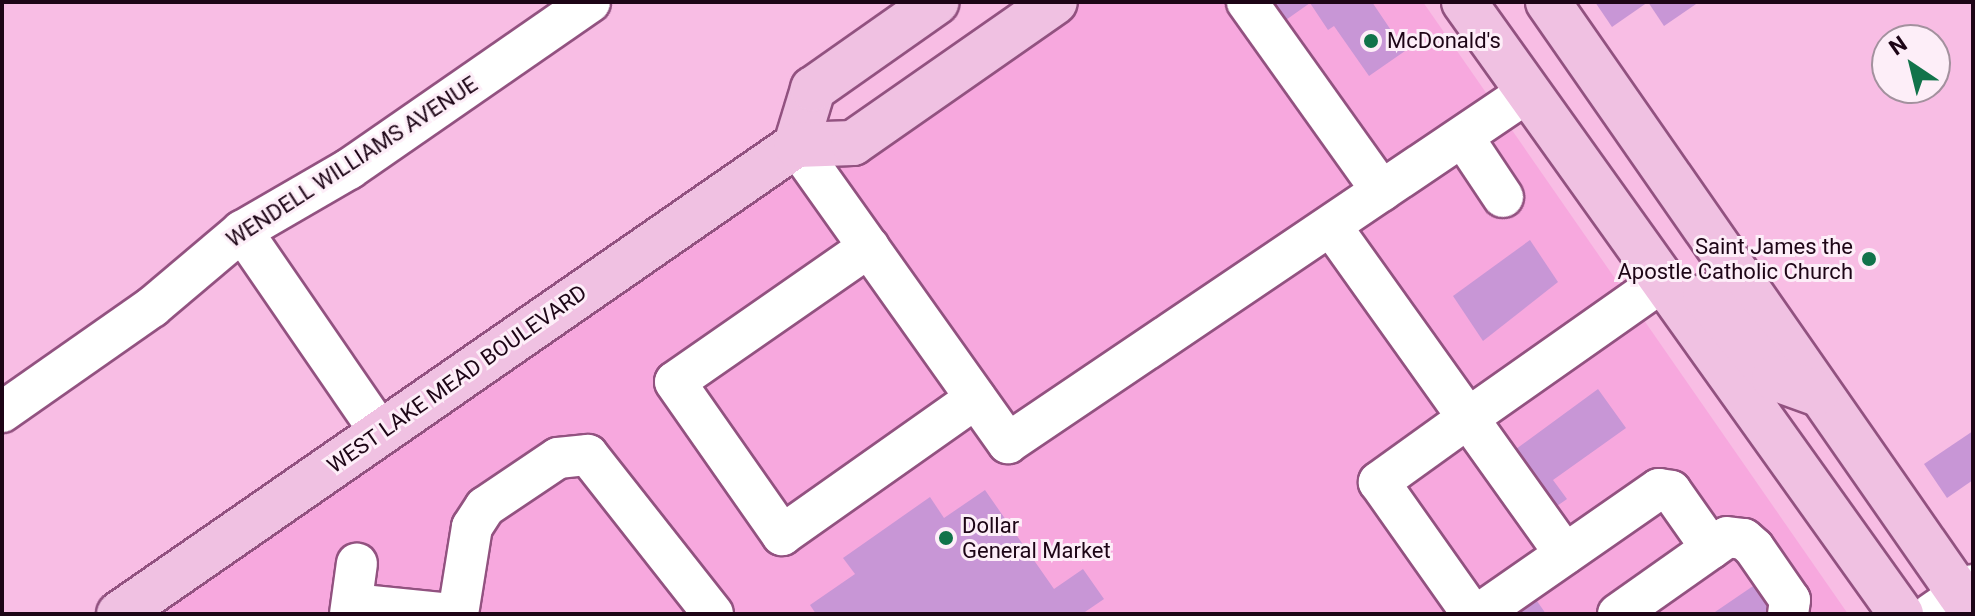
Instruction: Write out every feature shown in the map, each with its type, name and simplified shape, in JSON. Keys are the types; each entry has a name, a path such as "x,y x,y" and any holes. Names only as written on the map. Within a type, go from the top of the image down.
{"main road":[{"path":"937,2 813,89 796,145 853,143 1055,2"},
{"path":"1464,2 1901,614"},
{"path":"1548,2 1822,395 1959,602"},
{"name":"WEST LAKE MEAD BOULEVARD","path":"146,606 380,432 796,145"},
{"path":"1663,281 1683,279 1712,301 1774,378 1822,395"}],"street":[{"name":"WENDELL WILLIAMS AVENUE","path":"2,412 152,307 242,231 349,169 590,2"},
{"path":"1247,2 1382,191"},
{"path":"796,145 1008,443 1528,92"},
{"path":"1463,137 1503,197"},
{"path":"1331,226 1565,554"},
{"path":"242,231 380,432"},
{"path":"869,247 675,382 782,535 976,398"},
{"path":"1472,614 1379,482 1663,281"},
{"path":"458,614 472,527 485,507 558,458 588,455 713,614"},
{"path":"1479,614 1659,489 1671,491 1711,548"},
{"path":"1618,614 1727,537 1744,539 1754,548 1790,600 1788,614"},
{"path":"357,563 351,609 450,614"}],"shaded area":[{"path":"1065,2 1423,2 1848,614 119,614 796,145"}],"building":[{"name":"McDonald's","path":"1269,2 1372,2 1405,51 1369,76 1334,26 1328,30 1310,3 1283,22"},
{"path":"1595,2 1648,2 1612,27"},
{"path":"1648,2 1699,2 1664,26"},
{"path":"1530,240 1558,282 1483,341 1453,296"},
{"path":"1598,389 1626,428 1553,480 1567,499 1557,506 1516,449"},
{"path":"1973,431 1973,480 1947,498 1924,464"},
{"name":"Dollar General Market","path":"985,490 1054,589 1083,569 1104,599 1082,614 816,614 810,605 855,574 843,558 930,497 944,518"},
{"path":"1759,582 1779,614 1712,614"},
{"path":"1537,601 1546,614 1518,614"}],"place":[{"name":"McDonald's","path":"1371,41"},
{"name":"Saint James the Apostle Catholic Church","path":"1869,259"},
{"name":"Dollar General Market","path":"946,538"}]}
